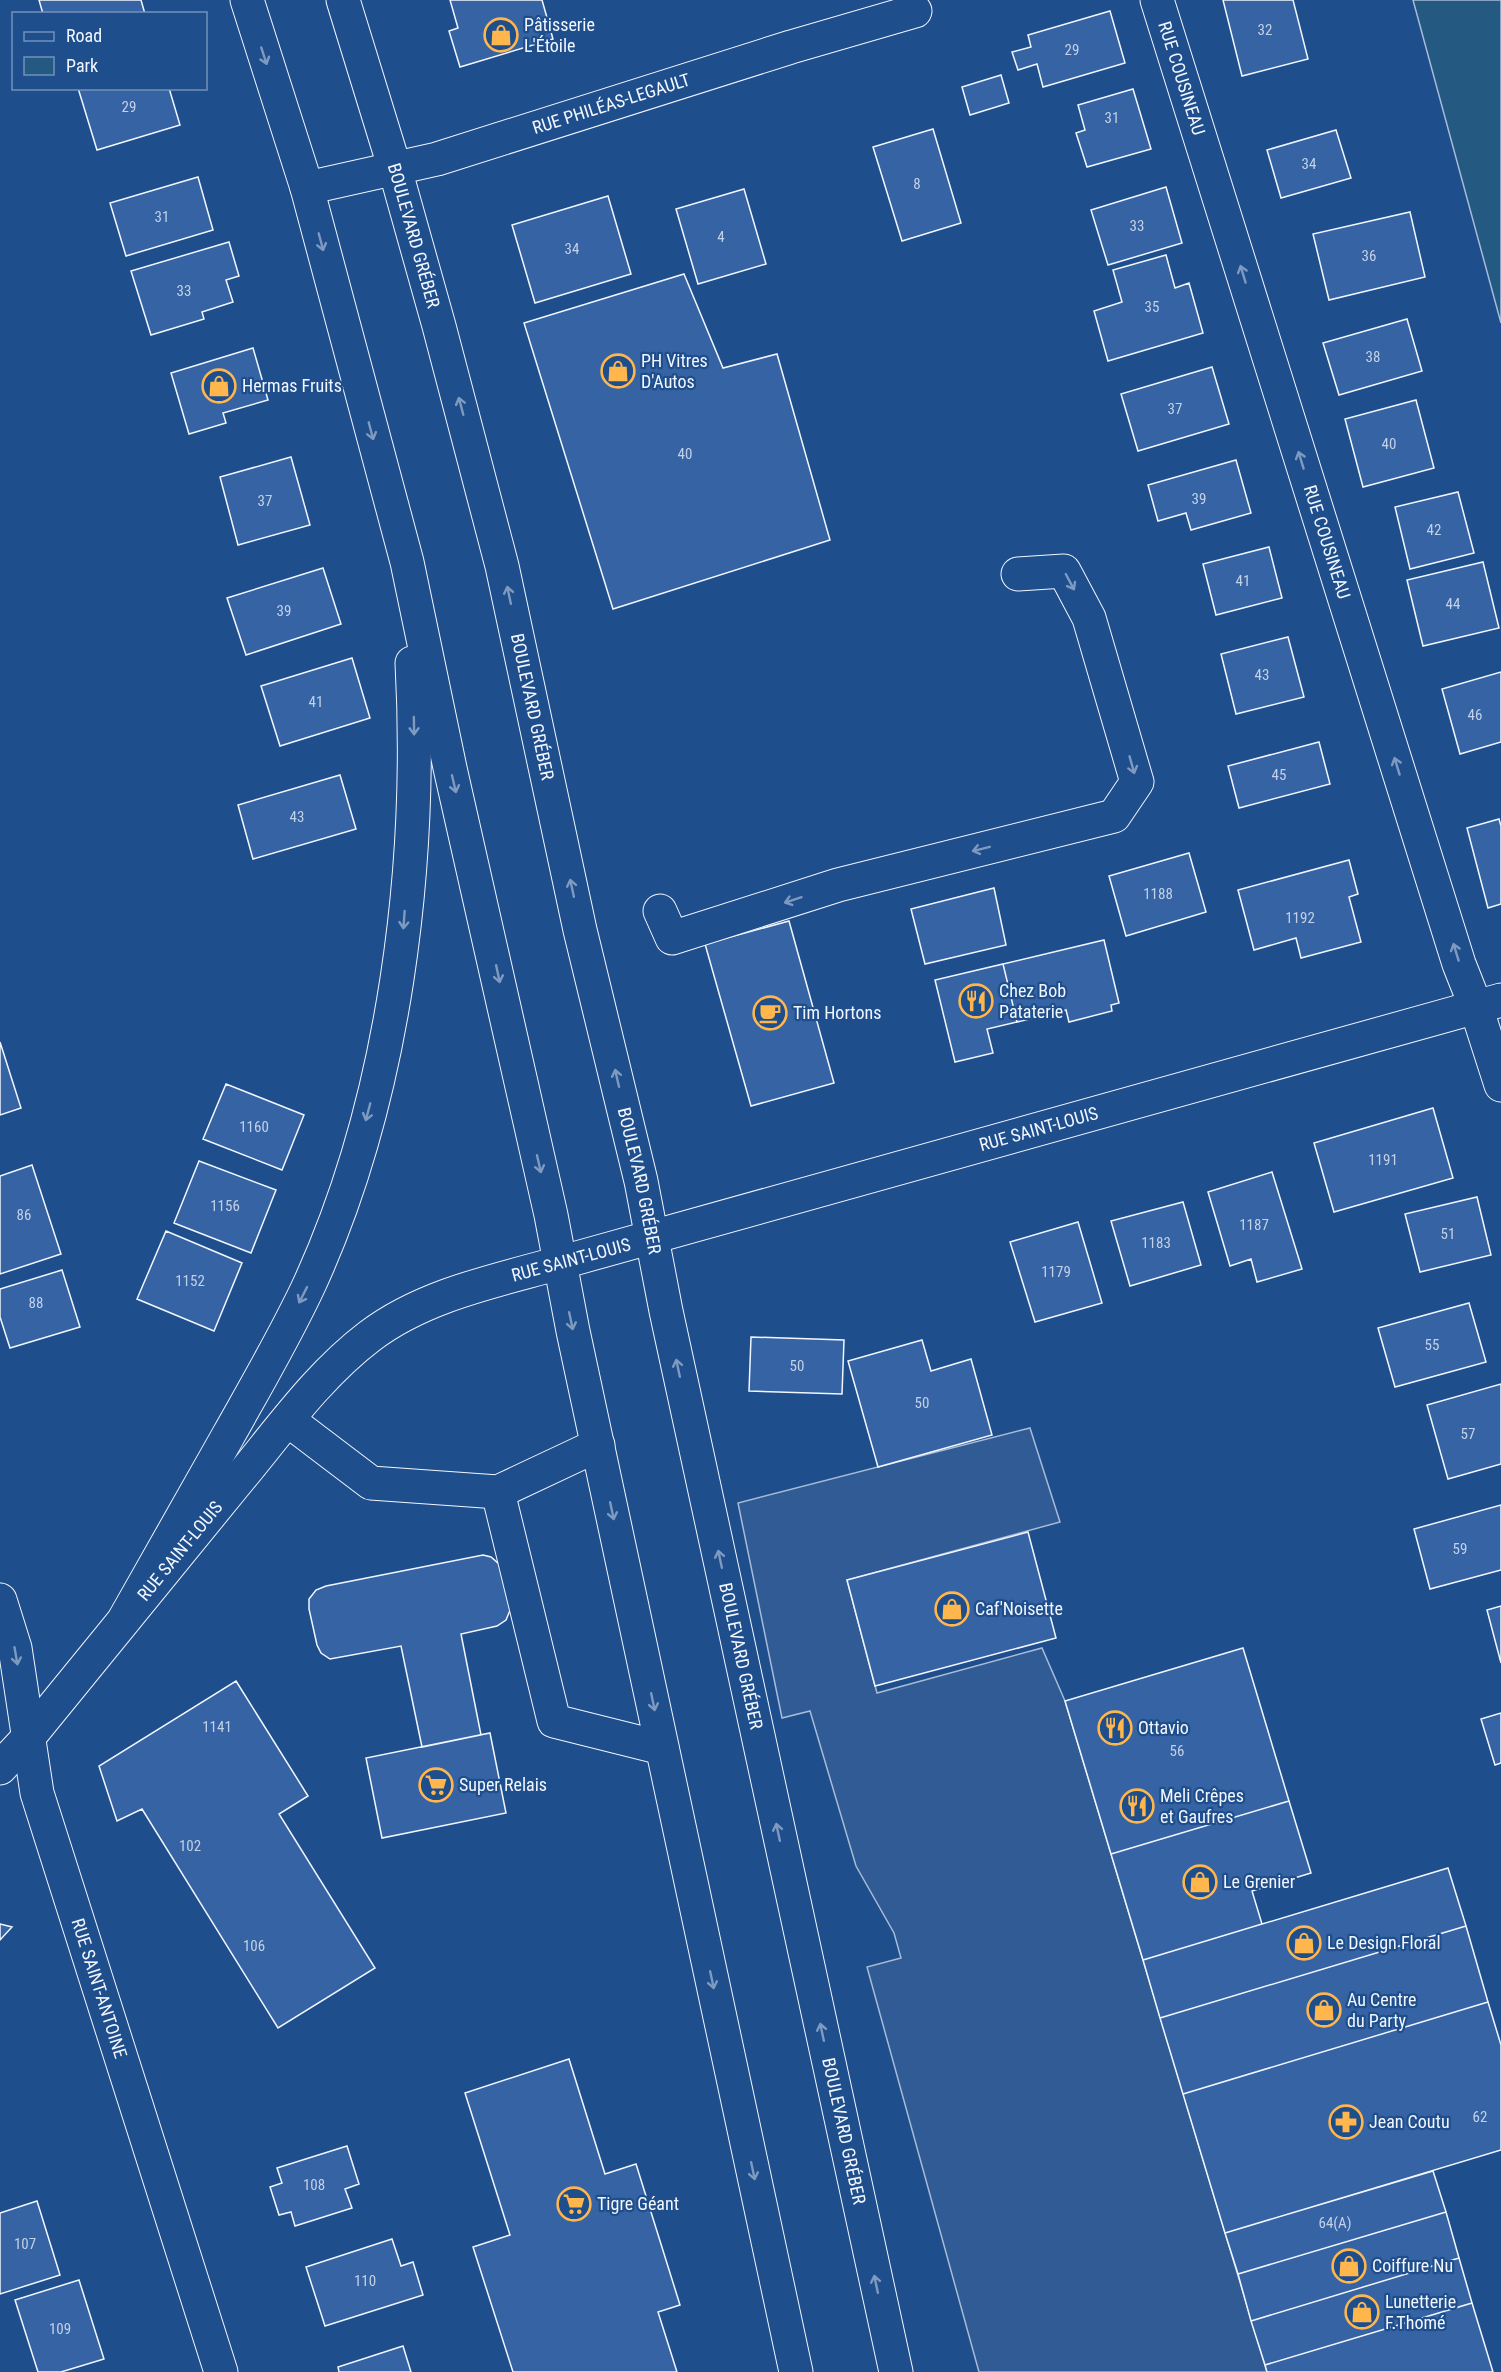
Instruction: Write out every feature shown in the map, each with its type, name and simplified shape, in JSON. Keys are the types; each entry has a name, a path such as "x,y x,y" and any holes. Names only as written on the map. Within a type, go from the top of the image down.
{"main road":[{"path":"247,0 307,188 406,562 551,1215 559,1263 796,2372"},
{"name":"BOULEVARD GRÉBER","path":"343,0 395,169 502,566 580,930 641,1181 651,1238 896,2372"},
{"name":"RUE COUSINEAU","path":"1157,0 1449,930 1489,1004 1501,1085"},
{"name":"RUE PHILÉAS-LEGAULT","path":"307,188 437,159 791,47 915,11"},
{"path":"124,1618 270,1362 310,1283 335,1222 358,1149 394,1001 404,928 415,783 406,562"},
{"path":"660,910 672,938 838,885 1114,816 1137,782 1089,618 1064,571 1018,574"},
{"name":"RUE SAINT-LOUIS","path":"0,1768 28,1738 124,1618 318,1386 369,1336 408,1313 491,1281 1489,1004"},
{"path":"288,1420 371,1483 498,1492 598,1445"},
{"path":"498,1492 554,1721 662,1749"},
{"name":"RUE SAINT-ANTOINE","path":"0,1600 15,1648 37,1793 221,2372"}],"green space":[{"path":"1413,0 1501,0 1501,323"}],"shaded area":[{"path":"1030,1428 1060,1522 847,1580 877,1693 1042,1648 1065,1701 1267,2372 979,2372 867,1967 901,1958 894,1933 856,1866 810,1711 782,1718 738,1503"}],"building":[{"path":"39,0 141,0 144,12 42,12"},
{"name":"Pâtisserie L'Étoile","path":"450,0 542,0 553,39 460,67 449,31 458,28"},
{"path":"1223,0 1293,0 1308,59 1242,76"},
{"path":"1110,11 1125,63 1043,87 1037,64 1018,70 1012,52 1031,47 1028,35"},
{"path":"1001,75 1009,103 970,115 962,87"},
{"path":"1133,89 1151,149 1087,167 1076,133 1085,130 1078,105"},
{"path":"79,90 170,90 180,125 97,150"},
{"path":"933,129 961,223 902,241 873,147"},
{"path":"1336,130 1351,178 1281,198 1267,150"},
{"path":"198,177 213,230 126,256 110,203"},
{"path":"1166,187 1182,243 1108,265 1091,210"},
{"path":"744,189 766,264 698,284 676,209"},
{"path":"608,196 631,274 535,303 512,225"},
{"path":"1410,212 1425,277 1329,300 1313,234"},
{"path":"229,242 239,276 226,280 233,302 202,312 204,319 151,335 131,271"},
{"path":"1166,255 1175,288 1189,283 1203,333 1108,361 1094,311 1122,302 1113,270"},
{"path":"684,274 723,368 777,354 830,540 613,609 524,323"},
{"path":"1407,319 1422,371 1339,395 1323,343"},
{"name":"Hermas Fruits","path":"253,348 268,400 223,413 226,423 189,434 171,373"},
{"path":"1212,367 1229,424 1138,451 1121,394"},
{"path":"1416,400 1434,468 1363,487 1345,419"},
{"path":"291,457 310,525 238,545 220,477"},
{"path":"1236,460 1251,513 1191,530 1186,513 1158,521 1148,485"},
{"path":"1458,492 1474,553 1410,569 1395,507"},
{"path":"1269,547 1282,598 1216,615 1203,564"},
{"path":"1483,562 1499,628 1423,646 1407,580"},
{"path":"323,568 341,624 246,655 227,598"},
{"path":"1288,637 1304,697 1236,714 1221,654"},
{"path":"352,658 370,718 280,746 261,686"},
{"path":"1501,672 1501,742 1460,754 1442,689"},
{"path":"1319,742 1330,784 1239,808 1228,766"},
{"path":"340,775 356,829 253,859 238,805"},
{"path":"1499,819 1501,826 1501,904 1488,908 1467,828"},
{"path":"1189,853 1206,912 1126,936 1109,876"},
{"path":"1349,860 1358,894 1349,897 1361,942 1301,958 1296,938 1254,950 1238,890"},
{"path":"994,888 1006,945 925,964 911,909"},
{"name":"Tim Hortons","path":"789,921 834,1083 751,1106 705,944"},
{"path":"1104,940 1119,1003 1111,1005 1112,1011 1069,1022 1066,1010 1017,1022 1003,964"},
{"name":"Chez Bob Pataterie","path":"1003,964 1017,1022 987,1029 993,1053 955,1062 935,980"},
{"path":"0,1042 21,1108 0,1115"},
{"path":"226,1084 304,1115 282,1170 203,1139"},
{"path":"1433,1108 1453,1178 1334,1212 1314,1143"},
{"path":"199,1161 276,1190 251,1253 174,1223"},
{"path":"32,1165 61,1254 0,1274 0,1176"},
{"path":"1272,1172 1302,1269 1257,1282 1251,1259 1230,1266 1208,1192"},
{"path":"1477,1197 1491,1255 1420,1272 1405,1214"},
{"path":"1183,1202 1201,1265 1130,1286 1111,1221"},
{"path":"1078,1222 1102,1303 1035,1322 1010,1242"},
{"path":"166,1231 242,1263 214,1331 137,1299"},
{"path":"62,1270 80,1327 10,1348 0,1317 0,1289"},
{"path":"1469,1303 1486,1362 1395,1387 1378,1328"},
{"path":"751,1337 844,1340 842,1394 749,1391"},
{"path":"922,1340 931,1371 971,1359 992,1435 878,1467 848,1361"},
{"path":"1501,1384 1501,1464 1448,1479 1427,1405"},
{"path":"1501,1505 1501,1570 1430,1589 1414,1529"},
{"name":"Caf'Noisette","path":"1028,1532 1056,1638 875,1686 847,1580"},
{"path":"483,1555 491,1557 499,1564 511,1608 506,1620 497,1626 461,1634 481,1735 422,1747 401,1646 330,1659 321,1653 317,1645 309,1599 316,1590 326,1586"},
{"path":"1501,1606 1501,1663 1487,1610"},
{"path":"1243,1648 1289,1801 1111,1854 1065,1701"},
{"path":"236,1681 308,1796 279,1814 375,1968 278,2028 142,1809 117,1821 99,1766"},
{"path":"1501,1713 1501,1763 1495,1765 1481,1719"},
{"name":"Super Relais","path":"490,1733 506,1813 382,1838 366,1758"},
{"name":"Le Grenier","path":"1289,1801 1311,1873 1252,1891 1262,1924 1143,1960 1111,1854"},
{"name":"Le Design Floral","path":"1448,1868 1466,1926 1160,2018 1143,1960"},
{"path":"0,1924 12,1927 0,1940"},
{"name":"Au Centre du Party","path":"1466,1926 1488,2002 1183,2094 1160,2018"},
{"name":"Jean Coutu","path":"1488,2002 1501,2045 1501,2150 1225,2233 1183,2094"},
{"name":"Tigre Géant","path":"569,2059 605,2174 636,2164 680,2305 658,2312 677,2372 513,2372 473,2247 510,2235 465,2093"},
{"path":"347,2146 359,2184 345,2189 352,2208 295,2226 291,2212 279,2215 270,2187 282,2183 277,2168"},
{"path":"1433,2171 1446,2212 1238,2274 1225,2233"},
{"path":"37,2201 60,2275 0,2294 0,2213"},
{"name":"Coiffure Nu","path":"1446,2212 1459,2258 1251,2321 1238,2274"},
{"path":"392,2239 401,2266 413,2262 423,2295 325,2326 306,2267"},
{"name":"Lunetterie F.Thomé","path":"1459,2258 1472,2303 1265,2365 1251,2321"},
{"path":"79,2280 104,2359 61,2372 38,2372 15,2300"},
{"path":"1472,2303 1493,2372 1267,2372 1265,2365"},
{"path":"403,2346 411,2372 339,2372 338,2367"}],"place":[{"name":"Pâtisserie L'Étoile","path":"501,35"},
{"name":"PH Vitres D'Autos","path":"618,371"},
{"name":"Hermas Fruits","path":"219,386"},
{"name":"Chez Bob Pataterie","path":"976,1001"},
{"name":"Tim Hortons","path":"770,1013"},
{"name":"Caf'Noisette","path":"952,1609"},
{"name":"Ottavio","path":"1115,1728"},
{"name":"Super Relais","path":"436,1785"},
{"name":"Meli Crêpes et Gaufres","path":"1137,1806"},
{"name":"Le Grenier","path":"1200,1882"},
{"name":"Le Design Floral","path":"1304,1943"},
{"name":"Au Centre du Party","path":"1324,2010"},
{"name":"Jean Coutu","path":"1346,2122"},
{"name":"Tigre Géant","path":"574,2204"},
{"name":"Coiffure Nu","path":"1349,2266"},
{"name":"Lunetterie F.Thomé","path":"1362,2312"}]}
